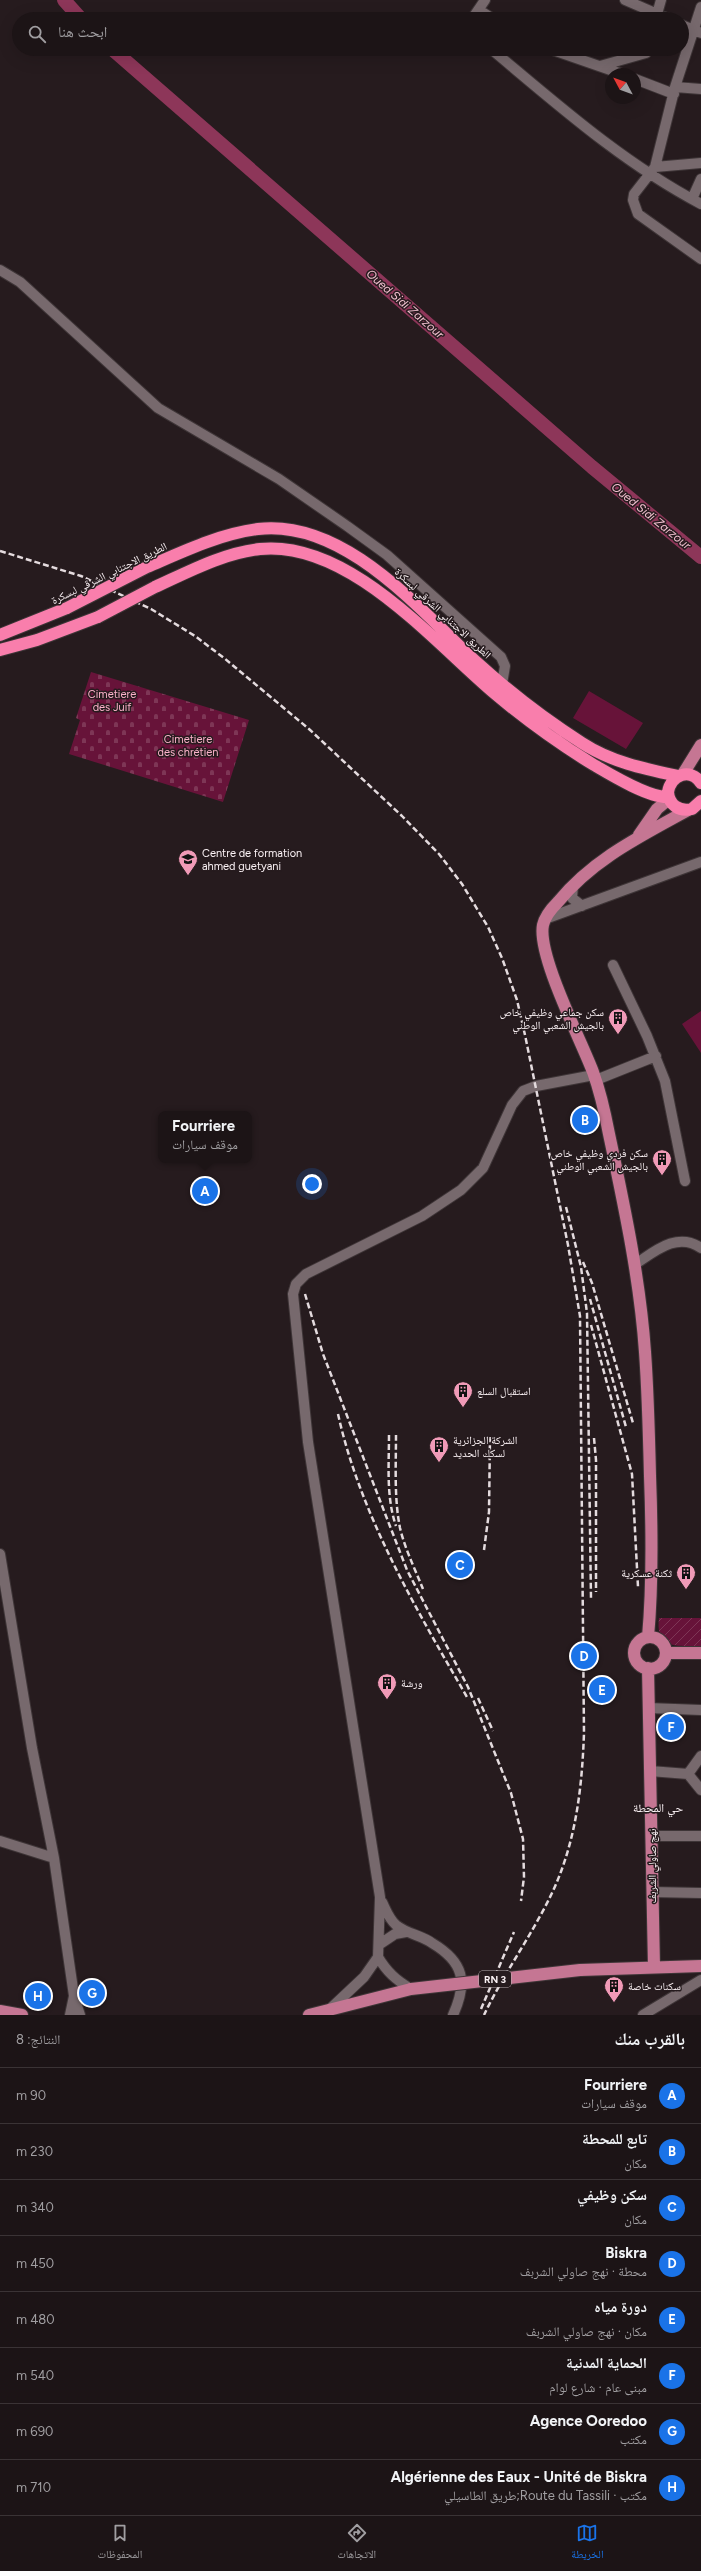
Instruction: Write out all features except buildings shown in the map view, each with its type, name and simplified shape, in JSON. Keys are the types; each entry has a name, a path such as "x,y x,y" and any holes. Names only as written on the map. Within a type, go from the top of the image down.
{"highway":[{"name":"الطريق الاجتنابي الشرقي لبسكرة","path":"0,635 25,627 147,567 192,548 233,534 259,529 285,530 309,535 352,555 397,585 502,684 582,744 620,761 680,775 694,776 701,783"},
{"path":"0,650 37,640 98,617 155,587 199,567 260,549 283,550 323,560 344,568 386,597 493,692 545,734 608,773 655,795 669,798"},
{"path":"680,775 670,782 669,798 675,806 696,808"}],"main road":[{"path":"680,775 701,745"},
{"path":"638,837 657,809 669,798"},
{"path":"648,1636 652,1541 648,1418 645,1350 634,1265 608,1131 595,1078 553,972 543,940 545,919 573,885 610,853 696,808"},
{"path":"648,1636 659,1639 663,1643 666,1653 658,1666 648,1668 638,1664 634,1650 639,1641 648,1636"},
{"path":"666,1653 701,1653"},
{"name":"نهج صاولي الشربف","path":"648,1668 654,1967"},
{"name":"RN 3","path":"335,2012 351,2003 411,1989 580,1970 701,1966"},
{"path":"0,2011 22,2015"},
{"path":"309,2015 335,2012"}],"street":[{"path":"482,12 479,10 485,0"},
{"path":"625,0 652,12"},
{"path":"658,12 661,0"},
{"path":"689,52 697,31 701,7"},
{"path":"500,56 597,136 653,171 696,201 701,179"},
{"path":"571,56 606,68"},
{"path":"600,66 638,56"},
{"path":"687,56 674,90 653,171 633,196 635,211 701,258"},
{"path":"641,81 674,90 701,89"},
{"path":"653,171 701,163"},
{"path":"0,270 20,282 166,415 279,479 387,555 501,657 505,666 502,684"},
{"path":"545,919 701,862"},
{"path":"573,885 572,898 582,906"},
{"path":"613,965 656,1056 671,1105 685,1181"},
{"path":"335,2012 364,1977 378,1957 380,1944 380,1898 308,1442 293,1294 296,1284 306,1274 422,1216 461,1190 483,1168 512,1105 523,1091 536,1086 595,1078 656,1056"},
{"path":"634,1265 672,1242 682,1240 701,1248"},
{"path":"0,1554 32,1748 54,1858 74,1996 80,2015"},
{"path":"648,1708 701,1710"},
{"path":"688,1774 701,1756"},
{"path":"650,1771 688,1774 701,1790"},
{"path":"652,1836 701,1836"},
{"path":"0,1841 54,1858"},
{"path":"652,1892 701,1893"},
{"path":"380,1898 391,1920 406,1932 437,1946 455,1964 462,1976 463,1989 453,2015"},
{"path":"380,1944 395,1934 406,1932"},
{"path":"378,1957 394,1979 411,1989"},
{"path":"643,2015 701,1980"},
{"path":"70,2015 74,1996"}],"green space":[{"name":"Cimetiere des chrétien","path":"91,672 249,720 223,802 69,754 80,720 76,718"},
{"path":"589,691 643,723 626,749 573,718"},
{"path":"701,1011 701,1053 682,1024"},
{"path":"659,1618 701,1618 701,1646 677,1646 664,1641 659,1628"}],"waterway":[{"name":"Oued Sidi Zarzour","path":"64,0 75,12"},
{"name":"Oued Sidi Zarzour","path":"120,56 592,467 701,557"}],"railway":[{"path":"0,551 81,576 151,609 195,636 224,658 309,729 402,816 439,854 462,884 488,927 502,958 517,1000 568,1245 580,1316 584,1733 582,1774 576,1814 567,1854 560,1874 536,1924 500,1984 484,2015"},
{"path":"566,1207 581,1267 587,1313 591,1599"},
{"path":"583,1262 592,1283 633,1423"},
{"path":"305,1294 323,1354 407,1570 468,1687 511,1793 523,1839 524,1877 521,1901"},
{"path":"590,1299 626,1427"},
{"path":"591,1325 632,1474 638,1587"},
{"path":"338,1414 360,1488 375,1524 428,1630 467,1697"},
{"path":"389,1435 389,1492 396,1526"},
{"path":"396,1435 396,1493 398,1517 407,1551 423,1589"},
{"path":"484,1550 489,1512 490,1437"},
{"path":"594,1438 596,1460 596,1592"},
{"path":"478,1698 493,1731"},
{"path":"481,2009 514,1932"}],"place":[{"name":"Centre de formation ahmed guetyani","path":"188,876"},
{"name":"سكن جماعي وظيفي خاص بالجيش الشعبي الوطني","path":"618,1035"},
{"name":"تابع للمحطة","path":"585,1120"},
{"name":"سكن فردي وظيفي خاص بالجيش الشعبي الوطني","path":"662,1176"},
{"name":"Fourriere","path":"205,1191"},
{"name":"استقبال السلع","path":"463,1408"},
{"name":"الشركة الجزائرية لسكك الحديد","path":"439,1463"},
{"name":"سكن وظيفي","path":"460,1565"},
{"name":"ثكنة عسكرية","path":"686,1590"},
{"name":"Biskra","path":"584,1656"},
{"name":"دورة مياه","path":"602,1690"},
{"name":"ورشة","path":"387,1700"},
{"name":"الحماية المدنية","path":"671,1727"},
{"name":"Agence Ooredoo","path":"92,1993"},
{"name":"Algérienne des Eaux - Unité de Biskra","path":"38,1996"},
{"name":"سكنات خاصة","path":"614,2003"}],"district":[{"name":"حي المحطة","path":"658,1808"}],"park label":[{"name":"Cimetiere des Juif","path":"112,700"}]}
